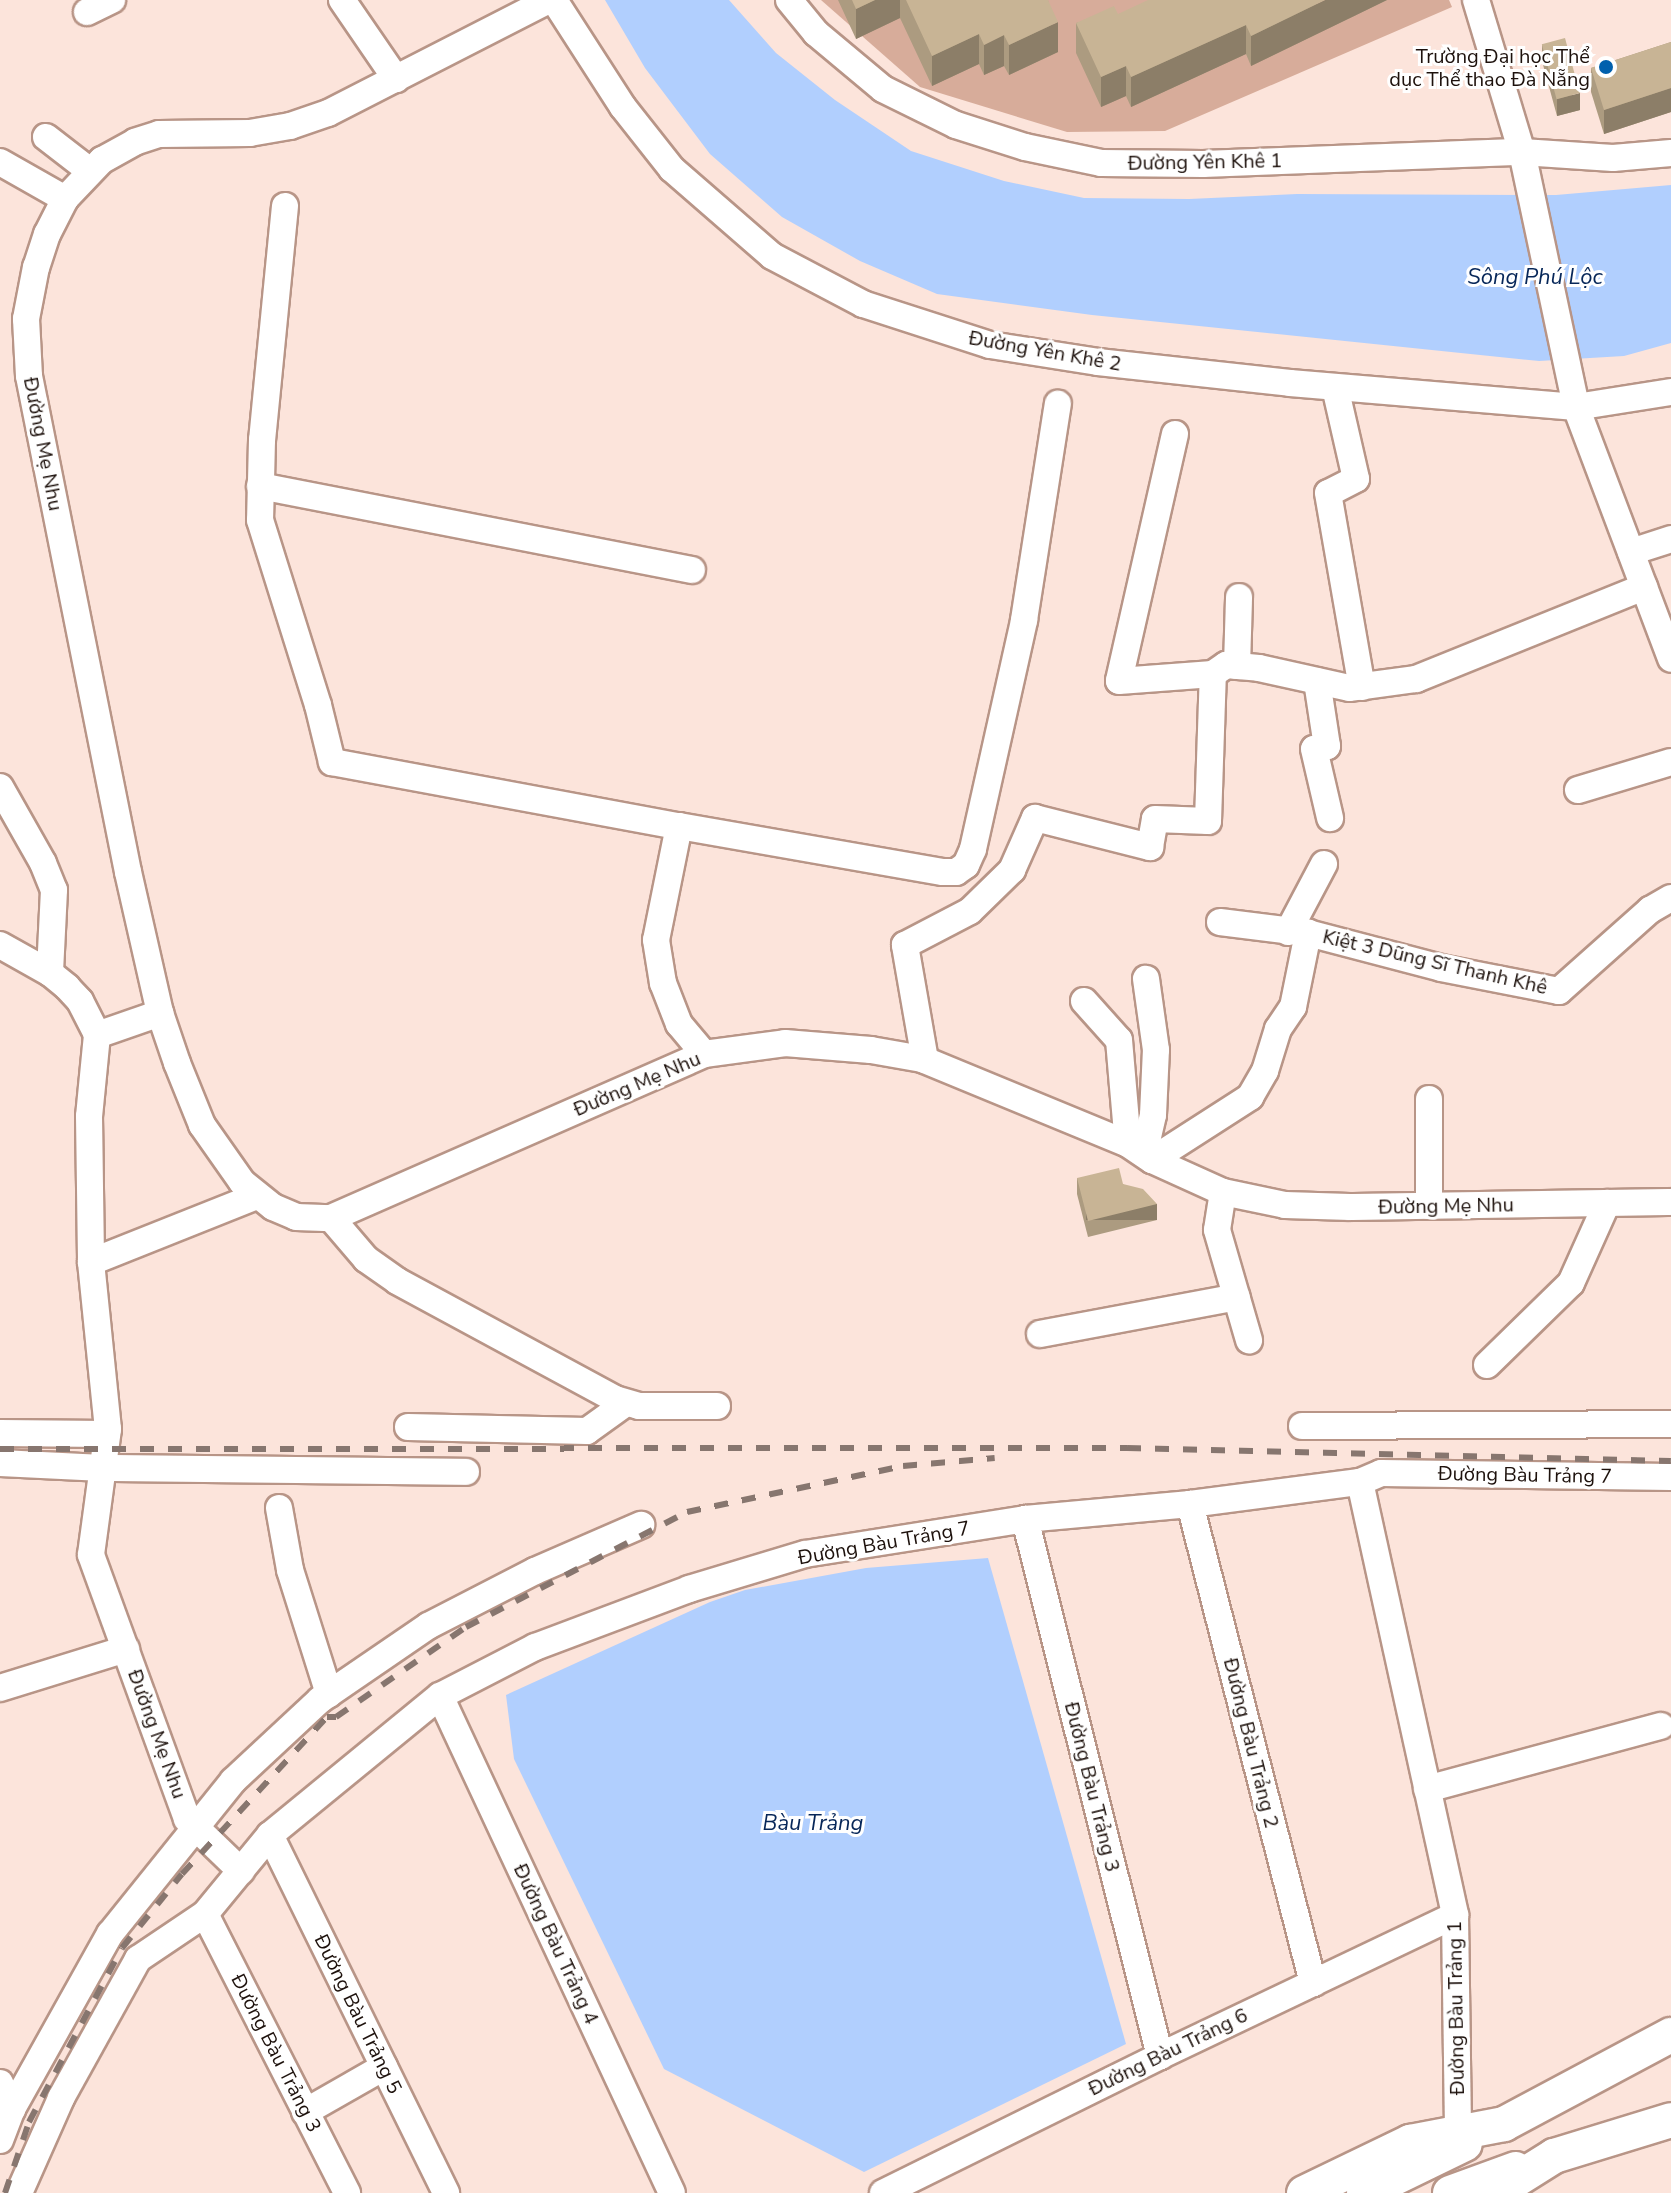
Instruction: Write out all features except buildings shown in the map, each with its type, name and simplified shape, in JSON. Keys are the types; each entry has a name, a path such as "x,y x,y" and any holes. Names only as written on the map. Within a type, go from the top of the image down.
{"main road":[{"path":"1364,2193 1504,2124 1671,2035"},
{"path":"1450,2193 1554,2156 1671,2120"},
{"path":"1304,2193 1410,2142 1504,2124"},
{"path":"1495,2193 1554,2156"}],"street":[{"path":"87,12 112,0"},
{"path":"342,0 396,79"},
{"name":"Đường Mẹ Nhu","path":"552,0 328,113 290,126 250,133 159,134 102,160 65,199 47,234 29,292 26,319 29,376 128,872 160,1013 202,1125 228,1166 257,1196 296,1217 331,1218 704,1054 785,1043 871,1050 925,1060 1141,1153 1223,1192 1285,1205 1671,1202"},
{"name":"Đường Yên Khê 2","path":"552,0 623,107 672,169 772,256 863,304 1002,347 1098,362 1335,387 1576,407 1671,392"},
{"name":"Đường Yên Khê 1","path":"789,0 816,33 883,89 956,125 1025,147 1101,163 1203,164 1522,152 1613,158 1671,153"},
{"path":"1476,0 1522,152 1576,407 1671,659"},
{"path":"46,137 90,171"},
{"path":"0,162 65,199"},
{"path":"285,206 260,486 260,520 318,705 332,762 679,826 956,872 966,865 973,849 1024,620 1058,404"},
{"path":"1335,387 1356,479 1328,493 1362,687"},
{"path":"1175,434 1119,681 1225,670 1349,688 1416,679 1644,587"},
{"path":"260,486 692,570"},
{"path":"1631,552 1671,539"},
{"path":"925,1060 911,999 905,945 970,911 1012,870 1035,818 1150,847 1155,819 1208,821 1225,670 1239,597"},
{"path":"1317,681 1327,746 1314,749 1330,818"},
{"path":"1578,790 1671,762"},
{"path":"0,787 43,863 54,890 50,973"},
{"path":"679,826 656,940 663,983 679,1024 704,1054"},
{"path":"1141,1153 1250,1097 1265,1071 1278,1029 1293,1007 1298,932 1324,864"},
{"name":"Kiệt 3 Dũng Sĩ Thanh Khê","path":"1298,932 1441,968 1559,991 1650,910 1671,898"},
{"path":"1220,922 1298,932"},
{"path":"0,945 50,973 80,1001 97,1035 160,1013"},
{"path":"1141,1153 1153,1115 1156,1050 1146,979"},
{"path":"1084,1001 1119,1040 1141,1153"},
{"name":"Đường Mẹ Nhu","path":"97,1035 89,1116 91,1262 107,1434 91,1555 192,1824"},
{"path":"1429,1099 1429,1206"},
{"path":"1223,1192 1217,1230 1249,1340"},
{"path":"91,1262 257,1196"},
{"path":"1487,1365 1571,1283 1607,1203"},
{"path":"331,1218 366,1259 397,1281 626,1403 717,1406"},
{"path":"1040,1334 1237,1297"},
{"path":"408,1427 587,1431 626,1403"},
{"path":"1302,1426 1671,1424"},
{"path":"0,1433 107,1434"},
{"path":"0,1463 103,1468 466,1472"},
{"name":"Đường Bàu Trảng 7","path":"19,2193 61,2098 138,1959 205,1914 270,1835 440,1696 535,1647 689,1589 805,1554 1025,1519 1190,1504 1360,1482 1381,1473 1671,1477"},
{"name":"Đường Bàu Trảng 1","path":"1360,1482 1455,1915 1458,2133"},
{"name":"Đường Bàu Trảng 2","path":"1190,1504 1313,1983"},
{"path":"279,1508 290,1570 329,1694"},
{"name":"Đường Bàu Trảng 3","path":"1025,1519 1160,2056"},
{"path":"0,2140 12,2109 110,1934 192,1824 233,1781 329,1694 428,1626 535,1571 641,1525"},
{"name":"Đường Mẹ Nhu","path":"0,1688 126,1649"},
{"name":"Đường Bàu Trảng 4","path":"440,1696 672,2193"},
{"path":"1427,1789 1661,1726"},
{"path":"192,1824 241,1871"},
{"name":"Đường Bàu Trảng 5","path":"270,1835 446,2193"},
{"name":"Đường Bàu Trảng 3","path":"205,1914 347,2193"},
{"name":"Đường Bàu Trảng 6","path":"883,2193 1455,1915"},
{"path":"305,2112 384,2067"},
{"path":"0,2083 12,2109"}],"shaded area":[{"path":"821,0 1449,0 1452,7 1165,131 1067,132 920,87"}],"water":[{"name":"Sông Phú Lộc","path":"605,0 729,0 776,53 835,100 911,151 1004,181 1084,198 1189,199 1297,194 1556,195 1671,185 1671,343 1624,356 1539,361 1092,315 937,294 860,261 782,217 710,154 645,68"},
{"name":"Bàu Trảng","path":"988,1558 1126,2044 864,2172 664,2069 514,1759 506,1695 710,1602 745,1590 866,1568"}],"railway":[{"path":"0,1449 1127,1448 1671,1461"},
{"path":"5,2193 29,2122 122,1948 182,1874 327,1717 336,1717 466,1627 687,1512 903,1466 995,1458"}],"place":[{"name":"Trường Đại học Thể dục Thể thao Đà Nẵng","path":"1606,67"}]}
